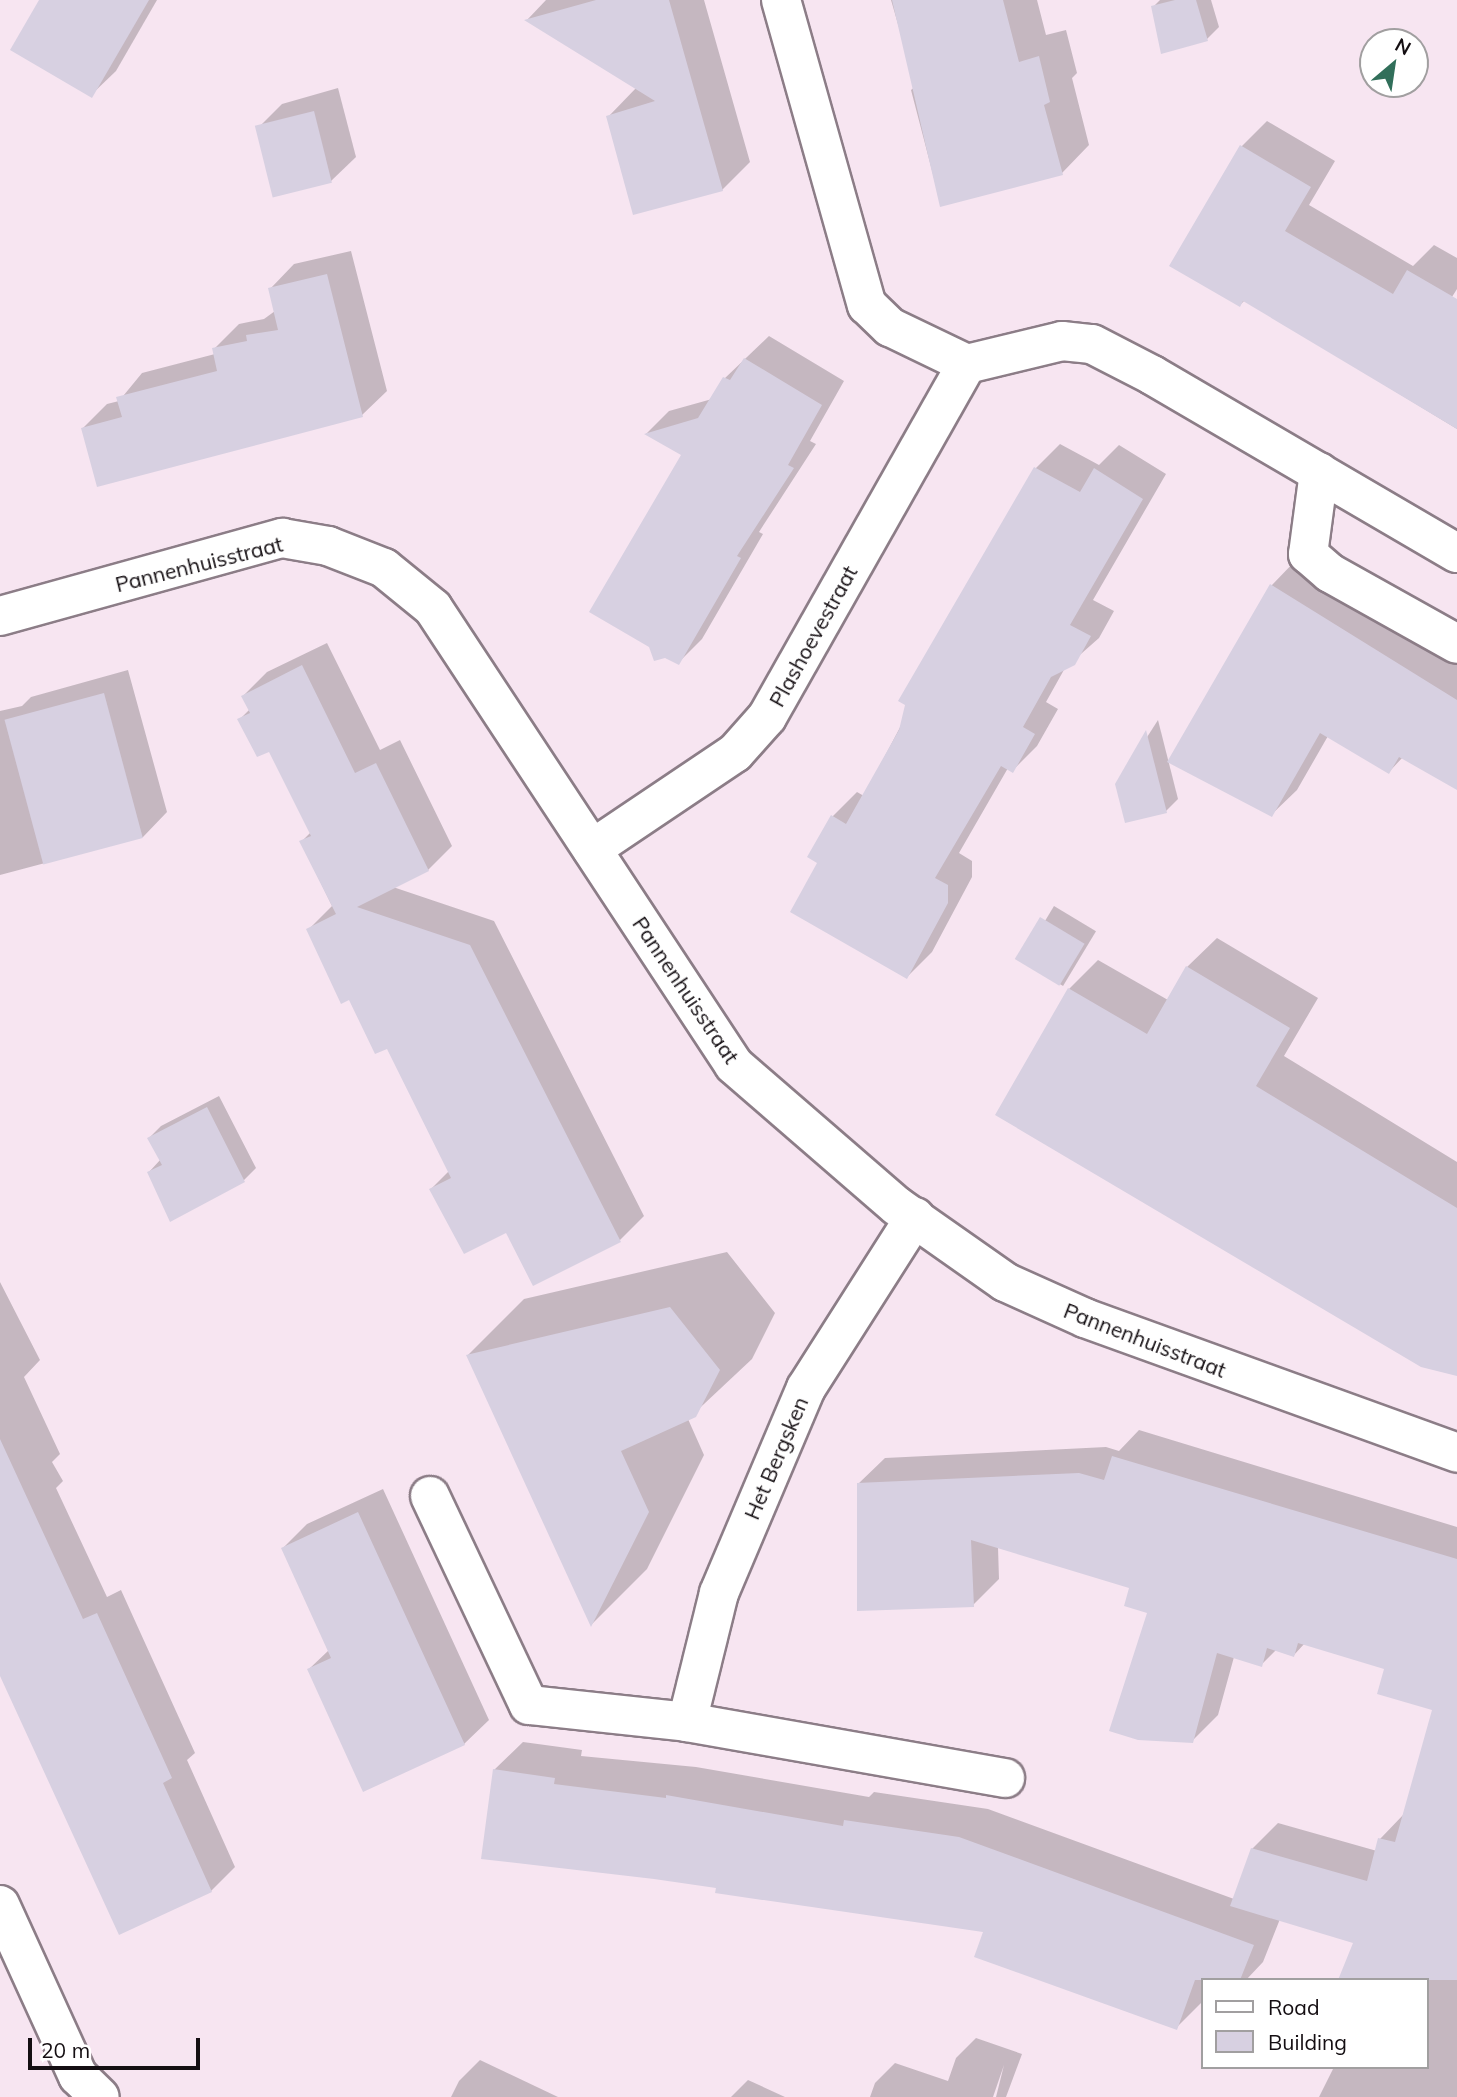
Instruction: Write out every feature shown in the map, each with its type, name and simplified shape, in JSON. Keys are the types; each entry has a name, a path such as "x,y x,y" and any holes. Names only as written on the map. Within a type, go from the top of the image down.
{"street":[{"path":"780,0 867,305 890,327 967,364 1062,341 1092,344 1457,553"},
{"name":"Plashoevestraat","path":"592,849 735,753 767,718 967,364"},
{"path":"1319,472 1308,554 1330,573 1457,644"},
{"name":"Pannenhuisstraat","path":"0,616 282,538 340,551 384,568 433,608 734,1065 915,1217 1005,1282 1085,1318 1457,1452"},
{"name":"Het Bergsken","path":"687,1722 719,1593 806,1388 915,1217"},
{"path":"430,1496 529,1704 687,1722 1005,1778"},
{"path":"0,1905 78,2076 100,2097"}],"building":[{"path":"39,0 149,0 92,98 10,50"},
{"path":"596,0 669,0 723,191 633,215 606,116 655,101 524,20"},
{"path":"892,0 1003,0 1019,62 1039,56 1050,102 1044,105 1063,175 940,207"},
{"path":"1175,0 1196,0 1208,41 1161,54 1151,6"},
{"path":"314,111 332,183 273,198 255,126"},
{"path":"1240,145 1311,187 1285,231 1393,294 1407,270 1457,299 1457,429 1243,301 1240,307 1169,266"},
{"path":"327,274 363,417 97,487 81,428 122,417 116,397 217,371 212,348 247,341 246,335 278,330 268,288"},
{"path":"744,358 822,405 788,465 794,468 737,556 741,558 679,665 665,658 654,661 649,647 589,612 681,455 644,434 698,418 723,377 730,380"},
{"path":"1034,467 1080,492 1094,468 1143,499 1070,625 1091,636 1075,665 1051,677 1023,727 1035,734 1013,773 1001,766 935,878 948,885 948,903 907,979 790,912 817,863 807,857 831,815 846,824 899,730 905,705 898,701"},
{"path":"1270,584 1457,700 1457,790 1399,757 1389,774 1320,733 1272,817 1167,762"},
{"path":"302,665 355,773 376,763 429,871 357,907 470,945 621,1242 533,1286 506,1233 464,1254 429,1189 451,1178 387,1049 375,1054 349,1000 341,1004 306,929 336,914 299,841 311,836 269,752 257,757 237,719 250,713 241,696"},
{"path":"104,693 143,838 43,865 5,720"},
{"path":"1146,730 1167,813 1125,823 1115,784"},
{"path":"1040,917 1085,944 1059,986 1015,959"},
{"path":"1186,966 1290,1028 1256,1086 1457,1208 1457,1376 1421,1367 995,1115 1068,988 1147,1034"},
{"path":"207,1107 245,1182 170,1222 147,1172 162,1165 147,1138"},
{"path":"670,1307 720,1370 696,1417 621,1451 649,1512 591,1627 466,1355"},
{"path":"0,1439 83,1619 97,1613 172,1778 163,1783 212,1892 119,1935 0,1676"},
{"path":"1112,1456 1457,1559 1457,1980 1339,1978 1353,1943 1230,1906 1251,1848 1367,1881 1378,1838 1395,1842 1432,1710 1377,1694 1384,1669 1298,1643 1294,1657 1267,1648 1262,1667 1217,1653 1193,1743 1138,1740 1109,1731 1147,1613 1124,1606 1129,1588 971,1540 974,1607 857,1611 857,1483 1079,1473 1104,1480"},
{"path":"358,1512 465,1745 363,1792 307,1669 331,1658 281,1548"},
{"path":"493,1769 555,1778 554,1784 666,1798 666,1795 843,1826 844,1820 959,1837 1254,1945 1241,1978 1195,1980 1177,2030 974,1957 983,1932 715,1893 716,1888 481,1859"}]}
